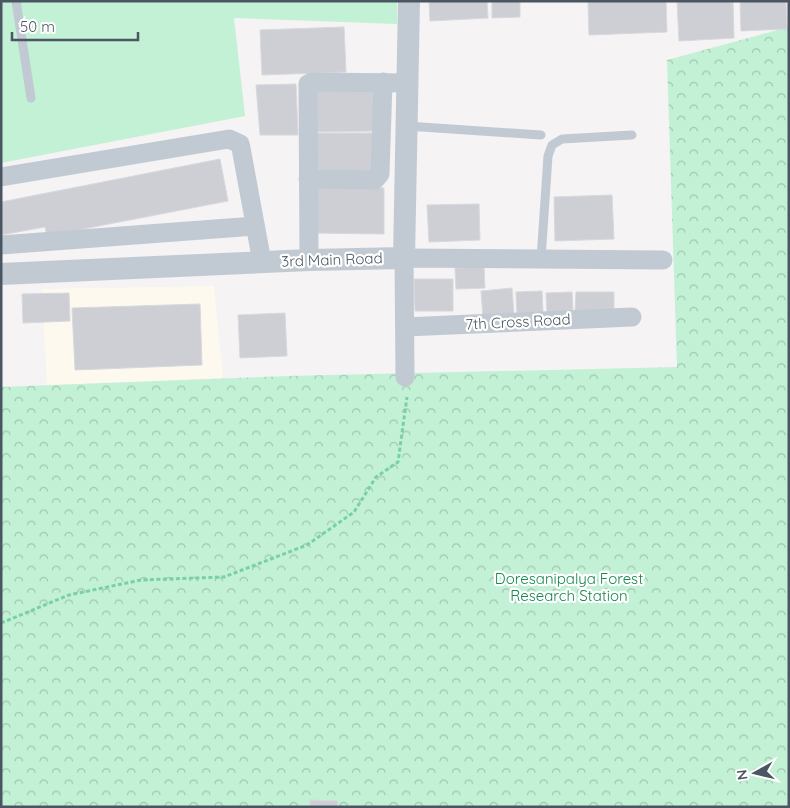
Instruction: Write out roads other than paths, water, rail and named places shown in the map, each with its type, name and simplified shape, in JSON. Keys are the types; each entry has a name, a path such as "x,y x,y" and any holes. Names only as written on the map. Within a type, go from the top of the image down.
{"street":[{"path":"405,376 404,258 409,1"},
{"path":"309,260 308,84 312,82 407,83"},
{"path":"308,180 375,180 378,178 380,174 383,82"},
{"path":"1,177 229,139 240,144 262,262"},
{"path":"1,245 255,226"},
{"name":"3rd Main Road","path":"1,274 309,260 404,258 663,260"},
{"name":"7th Cross Road","path":"405,327 632,317"}],"lane":[{"path":"16,1 31,98"},
{"path":"407,126 541,135"},
{"path":"541,259 548,156 552,145 562,139 632,134"}],"park label":[{"name":"Doresanipalya Forest Research Station","path":"569,588"}]}
